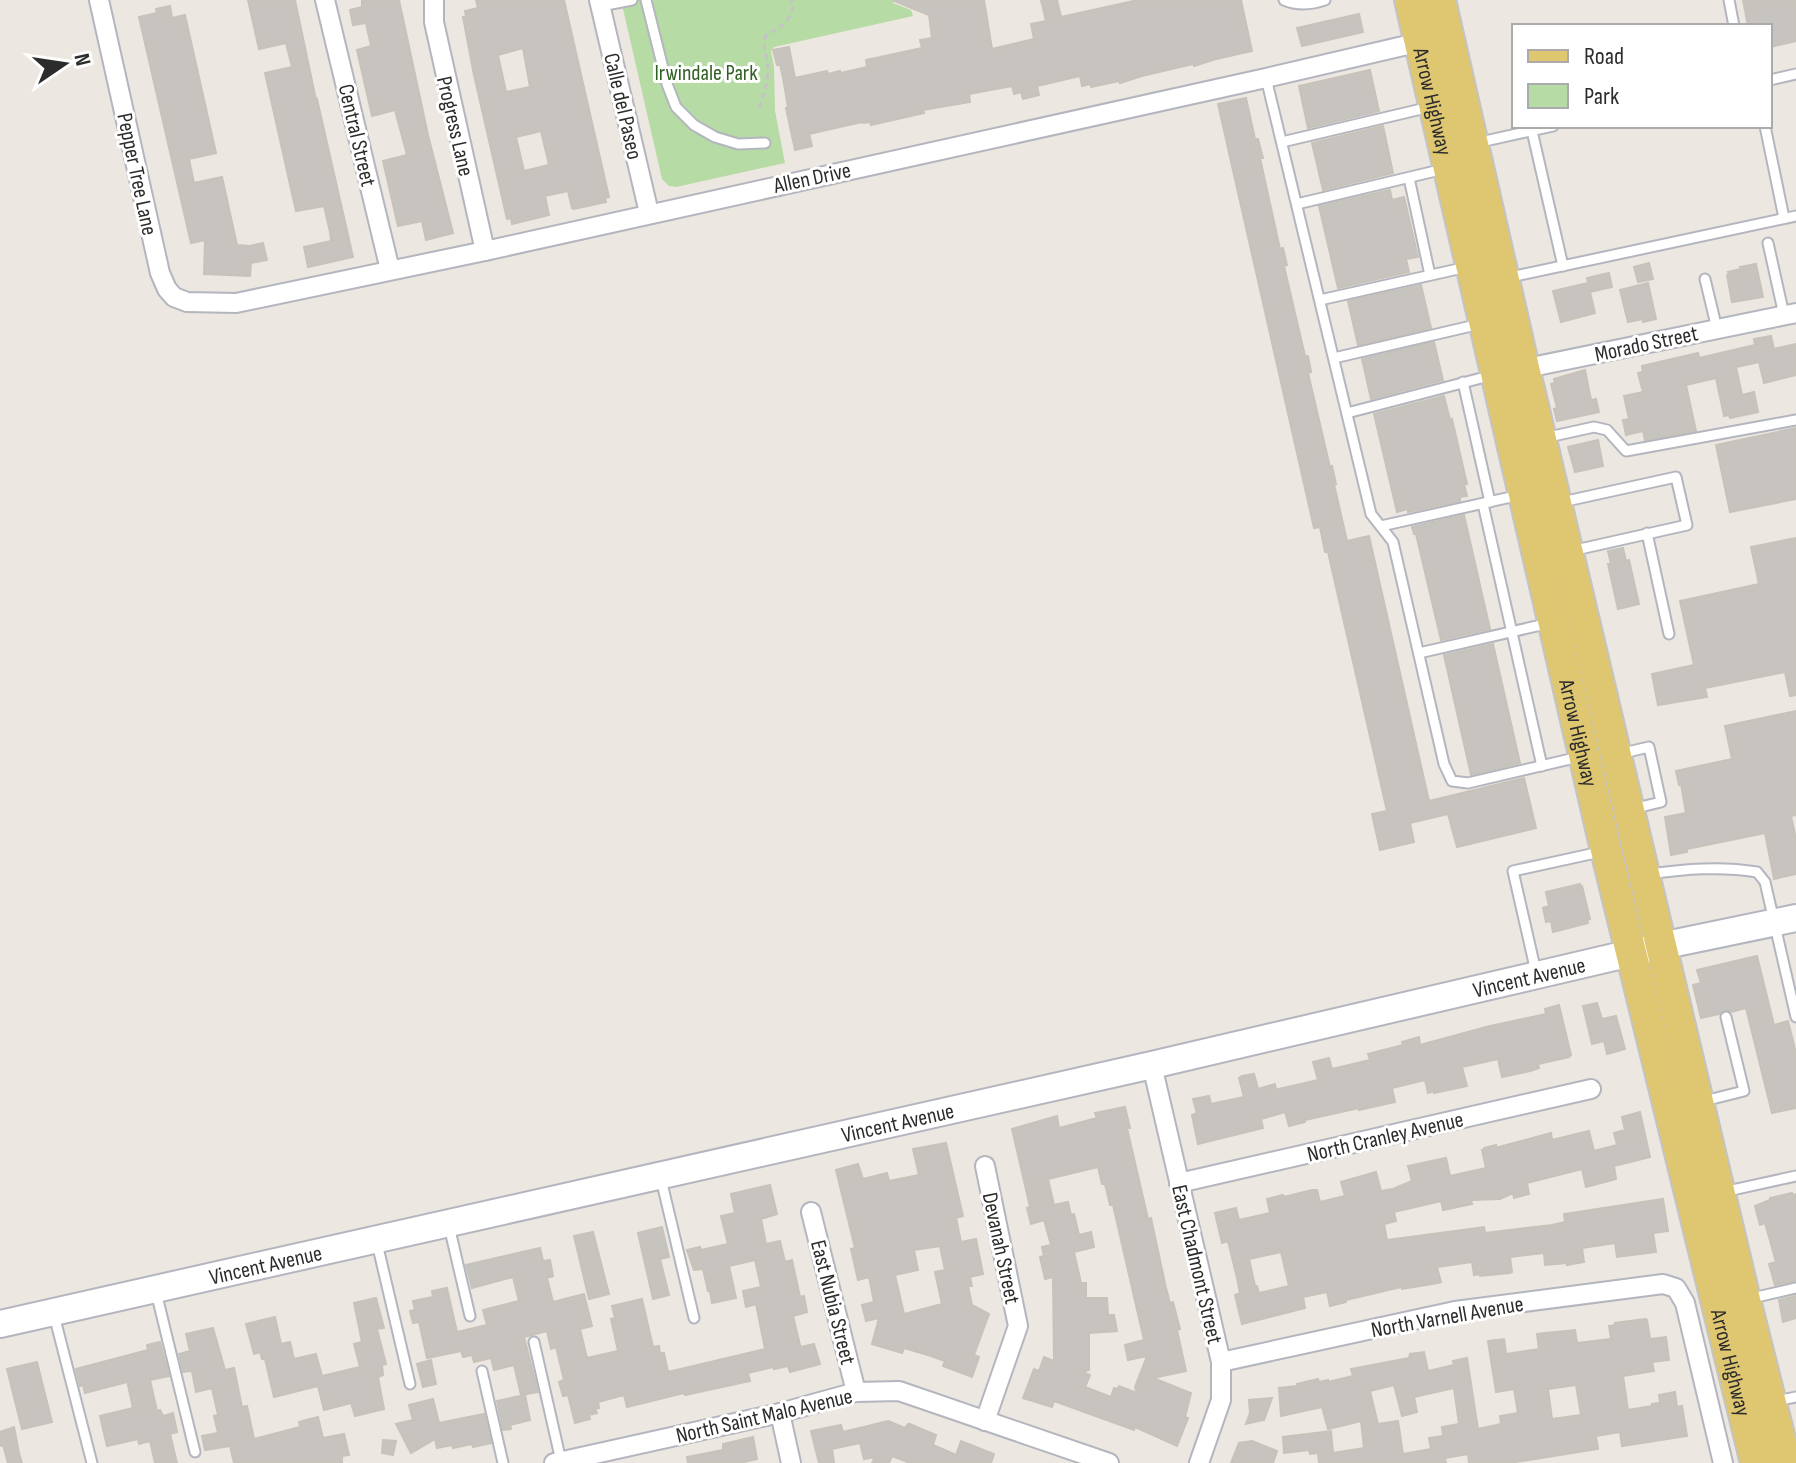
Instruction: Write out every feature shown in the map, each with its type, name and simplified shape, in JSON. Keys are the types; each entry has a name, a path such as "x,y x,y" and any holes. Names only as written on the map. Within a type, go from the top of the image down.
{"main road":[{"name":"Arrow Highway","path":"1410,0 1434,39 1473,143 1503,279 1523,494 1630,953 1756,1463"},
{"name":"Arrow Highway","path":"1440,0 1434,39 1434,107 1470,266 1484,324 1510,371 1540,439 1745,1300 1783,1400 1786,1463"}],"street":[{"name":"Pepper Tree Lane","path":"99,0 160,273 174,297"},
{"name":"Central Street","path":"325,0 390,270"},
{"name":"Progress Lane","path":"434,0 434,22 485,251"},
{"name":"Calle del Paseo","path":"600,3 649,213"},
{"name":"Allen Drive","path":"174,297 187,302 236,303 485,251 1434,39"},
{"name":"Morado Street","path":"1510,371 1790,314"},
{"name":"Vincent Avenue","path":"0,1324 1152,1065 1661,946 1785,921"},
{"name":"East Chadmont Street","path":"1152,1065 1221,1362 1221,1400 1199,1463"},
{"name":"North Cranley Avenue","path":"1179,1183 1591,1089"},
{"name":"Devanah Street","path":"985,1166 1018,1326 985,1421"},
{"name":"East Nubia Street","path":"811,1212 856,1392"},
{"name":"North Varnell Avenue","path":"1221,1362 1455,1311 1663,1284 1676,1288 1685,1303 1723,1463"},
{"name":"North Saint Malo Avenue","path":"558,1462 601,1458 856,1392 899,1391 1109,1463"},
{"path":"780,1413 791,1463"}],"lane":[{"path":"600,3 632,0"},
{"path":"646,0 667,84 676,107 694,125 715,137 738,144 765,143"},
{"path":"1284,0 1294,4 1313,4 1325,0"},
{"path":"1729,0 1734,24"},
{"path":"1772,80 1796,74"},
{"path":"1266,78 1371,514 1393,542 1444,764 1452,781 1468,783 1584,756"},
{"path":"1282,142 1434,107"},
{"path":"1473,143 1545,128"},
{"path":"1765,128 1784,218"},
{"path":"1532,131 1563,266"},
{"path":"1297,204 1448,168"},
{"path":"1409,178 1430,275"},
{"path":"1503,279 1796,216"},
{"path":"1768,243 1790,314"},
{"path":"1320,300 1470,266"},
{"path":"1705,279 1717,329"},
{"path":"1334,358 1484,324"},
{"path":"1347,413 1510,371"},
{"path":"1463,382 1542,766"},
{"path":"1540,439 1594,427 1607,430 1626,451 1796,420"},
{"path":"1556,504 1676,477 1687,525 1567,552"},
{"path":"1381,526 1523,494"},
{"path":"1647,533 1669,634"},
{"path":"1419,653 1553,623"},
{"path":"1537,976 1513,871 1606,850"},
{"path":"1644,874 1693,868 1757,872 1785,921 1796,1017"},
{"path":"1698,1102 1744,1091 1726,1017"},
{"path":"661,1175 694,1318"},
{"path":"1719,1193 1796,1176"},
{"path":"448,1223 470,1316"},
{"path":"376,1239 410,1384"},
{"path":"1745,1300 1796,1288"},
{"path":"155,1289 195,1452"},
{"path":"54,1312 92,1463"},
{"path":"534,1342 558,1462"},
{"path":"482,1371 503,1463"}],"path":[{"path":"759,108 768,77 763,47 766,35 785,25 794,5 790,0"}],"green space":[{"name":"Irwindale Park","path":"621,0 893,0 893,3 911,10 913,16 774,47 771,51 775,111 785,163 676,187 669,186 662,179"}],"building":[{"path":"248,0 295,0 353,257 308,267 304,247 331,241 330,232 324,206 296,211 265,73 292,67 286,43 259,49"},
{"path":"362,0 399,0 453,233 426,240 422,221 398,226 383,161 407,155 395,110 372,116 357,50 371,46 366,23 353,25 350,10 362,7"},
{"path":"476,0 564,0 609,197 605,198 606,202 574,209 568,191 545,196 549,215 512,224 511,218 507,219 463,17 466,17 465,11 478,8","holes":["523,48 530,87 506,92 498,55","541,131 549,165 524,171 516,137"]},
{"path":"892,0 984,0 992,49 1034,39 1031,24 1046,21 1041,0 1057,0 1061,17 1138,0 1241,0 1252,51 1120,83 1082,86 1080,76 1037,86 1039,95 1023,99 1021,92 1014,94 1012,86 969,94 970,102 923,110 924,113 871,125 870,122 862,122 809,134 812,146 795,150 783,78 773,50 789,47 795,78 867,67 866,60 922,48 920,40 932,38 929,15"},
{"path":"1743,0 1796,0 1796,41 1772,47 1772,24 1748,24"},
{"path":"170,6 172,18 185,15 216,153 189,159 194,183 222,177 237,245 263,243 267,260 251,263 250,276 204,274 205,240 191,243 139,17"},
{"path":"1359,14 1363,32 1302,46 1297,28"},
{"path":"1370,70 1379,111 1308,128 1299,86"},
{"path":"1246,98 1255,139 1258,139 1263,158 1260,158 1280,249 1283,248 1287,265 1284,266 1305,356 1308,356 1311,372 1308,373 1347,541 1369,536 1429,801 1524,778 1536,828 1457,847 1448,814 1410,823 1414,842 1380,850 1372,814 1387,811 1328,552 1325,552 1320,527 1314,528 1218,104"},
{"path":"1383,126 1393,173 1323,190 1312,143"},
{"path":"1390,190 1392,200 1404,197 1418,257 1406,259 1409,272 1338,288 1319,206"},
{"path":"1649,263 1653,279 1638,282 1634,267"},
{"path":"1756,264 1763,297 1732,302 1728,272"},
{"path":"1609,273 1612,287 1590,292 1595,313 1561,322 1553,291 1588,283 1587,278"},
{"path":"1648,283 1656,319 1628,322 1620,290"},
{"path":"1421,285 1431,328 1358,345 1348,301"},
{"path":"1771,336 1774,349 1796,344 1796,375 1764,383 1759,362 1736,367 1742,395 1754,392 1758,412 1730,418 1729,415 1724,416 1716,378 1686,385 1696,431 1645,440 1643,431 1626,435 1623,420 1629,419 1624,396 1643,392 1638,373 1643,372 1642,366 1698,353 1699,358 1755,345 1754,339"},
{"path":"1434,342 1443,380 1371,399 1362,359"},
{"path":"1585,370 1591,400 1596,399 1599,412 1557,421 1551,384 1555,383 1554,379"},
{"path":"1444,396 1467,484 1464,484 1467,496 1460,497 1460,501 1397,512 1374,414"},
{"path":"1796,428 1796,499 1730,512 1716,445"},
{"path":"1598,440 1603,466 1575,472 1568,447"},
{"path":"1464,515 1490,629 1441,640 1412,527"},
{"path":"1796,538 1796,695 1790,696 1785,672 1705,688 1707,697 1658,705 1652,674 1694,665 1680,601 1759,584 1751,547"},
{"path":"1623,548 1626,561 1629,560 1639,604 1618,609 1608,551"},
{"path":"1493,644 1520,763 1471,775 1444,655"},
{"path":"1796,711 1796,815 1791,816 1796,839 1796,874 1774,879 1765,833 1671,855 1665,817 1686,813 1676,771 1732,759 1725,726"},
{"path":"1580,884 1590,919 1588,923 1553,932 1551,921 1546,922 1543,908 1549,906 1546,892"},
{"path":"1757,956 1774,1025 1788,1021 1796,1053 1796,1108 1772,1113 1746,1008 1731,1012 1725,1010 1701,1018 1693,985 1701,983 1697,970"},
{"path":"1597,1003 1602,1019 1616,1016 1625,1049 1607,1054 1604,1041 1592,1044 1583,1006"},
{"path":"1559,1005 1569,1057 1502,1077 1498,1059 1462,1067 1467,1086 1428,1093 1425,1080 1392,1088 1395,1102 1289,1126 1285,1112 1261,1119 1263,1128 1198,1144 1192,1115 1197,1113 1193,1099 1209,1096 1211,1104 1244,1097 1239,1078 1242,1076 1254,1074 1258,1089 1275,1084 1276,1090 1318,1080 1313,1062 1329,1058 1332,1069 1370,1060 1368,1054 1403,1045 1402,1042 1419,1037 1420,1045 1546,1014 1545,1009"},
{"path":"1125,1107 1148,1219 1151,1218 1166,1288 1180,1329 1177,1330 1186,1371 1153,1378 1191,1393 1185,1417 1188,1418 1177,1446 1135,1427 1134,1430 1054,1401 1052,1407 1023,1398 1034,1369 1039,1371 1044,1357 1054,1361 1053,1277 1045,1279 1040,1257 1044,1256 1042,1247 1051,1245 1044,1220 1031,1224 1012,1129 1057,1116 1059,1128 1097,1118 1095,1113","holes":["1098,1167 1102,1184 1105,1184 1110,1205 1113,1205 1144,1340 1125,1345 1128,1360 1147,1356 1135,1387 1137,1393 1119,1386 1118,1389 1114,1388 1111,1397 1085,1387 1090,1375 1082,1372 1089,1370 1089,1333 1117,1331 1114,1315 1108,1315 1107,1298 1086,1298 1086,1283 1081,1283 1074,1252 1094,1247 1091,1232 1079,1235 1068,1202 1054,1205 1048,1179"]},
{"path":"1640,1112 1650,1157 1614,1166 1616,1179 1586,1187 1582,1169 1527,1183 1529,1194 1514,1198 1513,1193 1500,1199 1471,1200 1472,1204 1443,1210 1441,1201 1394,1212 1396,1221 1384,1224 1387,1240 1484,1227 1485,1233 1552,1225 1565,1222 1564,1214 1663,1199 1668,1231 1653,1233 1656,1252 1617,1257 1615,1243 1582,1248 1584,1262 1567,1265 1545,1265 1544,1253 1510,1257 1512,1272 1480,1276 1474,1275 1472,1262 1437,1267 1441,1282 1438,1283 1401,1287 1330,1306 1327,1292 1303,1297 1305,1308 1242,1324 1235,1295 1240,1293 1228,1241 1222,1243 1215,1213 1236,1208 1239,1220 1270,1213 1267,1199 1312,1190 1317,1190 1320,1202 1345,1196 1341,1182 1376,1172 1381,1191 1393,1189 1412,1181 1408,1166 1446,1158 1450,1176 1486,1168 1484,1148 1551,1133 1552,1140 1589,1131 1594,1151 1617,1145 1614,1133 1625,1130 1622,1117","holes":["1281,1252 1289,1286 1259,1293 1249,1259"]},
{"path":"946,1143 963,1216 956,1218 961,1242 976,1239 983,1274 970,1277 972,1286 968,1286 972,1305 989,1314 974,1355 979,1357 972,1377 943,1366 945,1361 928,1355 904,1348 902,1353 872,1344 879,1318 866,1321 862,1305 874,1302 869,1277 858,1280 851,1249 855,1248 836,1170 858,1164 863,1179 887,1173 889,1181 919,1175 913,1149","holes":["940,1246 945,1270 935,1272 942,1304 904,1314 895,1275 918,1270 914,1250"]},
{"path":"770,1185 777,1214 761,1219 766,1244 780,1241 785,1262 792,1260 800,1297 804,1296 807,1312 793,1316 800,1345 814,1344 820,1364 790,1372 788,1366 773,1367 748,1373 750,1381 627,1407 624,1395 598,1402 597,1413 589,1415 590,1419 575,1423 568,1395 563,1396 559,1382 564,1380 556,1347 551,1349 547,1331 524,1337 538,1392 521,1395 514,1365 494,1370 491,1358 474,1362 472,1355 463,1357 461,1351 427,1358 419,1322 413,1323 410,1311 415,1310 413,1301 433,1297 432,1291 447,1288 457,1332 487,1325 483,1310 519,1301 513,1277 472,1288 466,1265 540,1248 543,1261 550,1260 553,1276 547,1278 553,1302 584,1294 592,1326 580,1329 587,1358 618,1351 611,1319 615,1318 612,1306 642,1299 653,1347 659,1346 660,1353 664,1353 668,1372 765,1349 756,1304 746,1307 743,1291 761,1287 755,1260 729,1266 736,1298 712,1303 703,1269 694,1270 687,1250 728,1244 721,1216 735,1213 731,1194"},
{"path":"1796,1194 1796,1281 1775,1285 1769,1264 1776,1262 1765,1223 1760,1225 1755,1206 1770,1198"},
{"path":"662,1227 669,1257 660,1259 669,1295 653,1299 638,1233"},
{"path":"593,1232 609,1294 589,1299 574,1236"},
{"path":"1796,1296 1796,1318 1783,1322 1779,1300"},
{"path":"376,1298 384,1328 377,1329 386,1364 382,1365 383,1375 378,1377 384,1409 355,1416 351,1403 324,1410 318,1386 274,1397 265,1359 262,1359 260,1352 254,1354 246,1324 275,1317 281,1344 290,1342 294,1359 316,1354 322,1376 360,1367 354,1344 362,1342 354,1303"},
{"path":"1645,1319 1650,1339 1666,1337 1669,1360 1652,1362 1654,1371 1623,1376 1628,1410 1660,1403 1659,1395 1675,1392 1677,1407 1682,1406 1687,1436 1622,1446 1620,1432 1596,1436 1598,1449 1509,1463 1469,1463 1468,1454 1445,1458 1446,1463 1319,1463 1318,1453 1310,1454 1309,1450 1284,1453 1283,1437 1331,1431 1333,1453 1364,1448 1361,1421 1328,1429 1322,1407 1281,1416 1279,1388 1318,1379 1319,1382 1328,1382 1353,1376 1351,1369 1409,1358 1410,1354 1424,1352 1428,1371 1454,1365 1453,1361 1467,1358 1478,1429 1501,1424 1500,1416 1518,1413 1514,1389 1496,1392 1488,1341 1504,1339 1506,1354 1539,1349 1537,1334 1575,1330 1577,1343 1611,1339 1609,1326","holes":["1394,1385 1402,1416 1417,1412 1414,1397 1454,1388 1459,1424 1442,1427 1443,1436 1429,1438 1431,1449 1403,1454 1398,1421 1378,1424 1370,1391","1576,1385 1581,1415 1552,1419 1548,1389"]},
{"path":"213,1328 225,1370 234,1368 242,1407 247,1406 254,1439 300,1427 299,1422 318,1417 323,1438 344,1434 349,1455 342,1456 342,1463 234,1463 230,1446 205,1450 202,1436 218,1433 212,1388 196,1392 192,1371 183,1372 179,1354 190,1351 186,1334"},
{"path":"160,1342 169,1376 150,1380 157,1411 160,1410 163,1416 173,1413 177,1432 170,1434 177,1463 155,1463 150,1441 139,1444 138,1439 107,1446 100,1416 133,1408 127,1382 85,1393 76,1369 148,1350 147,1345"},
{"path":"431,1360 436,1384 423,1387 417,1364"},
{"path":"37,1362 52,1422 22,1429 7,1369"},
{"path":"525,1395 530,1420 503,1430 497,1401"},
{"path":"1272,1398 1264,1420 1246,1424 1250,1413 1249,1400"},
{"path":"433,1399 439,1423 484,1414 491,1443 437,1448 435,1439 411,1453 396,1424 413,1420 409,1405"},
{"path":"888,1421 905,1428 910,1424 936,1435 933,1445 956,1455 961,1441 994,1454 991,1463 910,1463 892,1456 889,1463 872,1463 875,1457 864,1459 860,1443 832,1449 834,1463 819,1463 811,1431 841,1425 843,1432"},
{"path":"14,1427 22,1463 8,1463 3,1445 0,1446 0,1432"},
{"path":"753,1437 757,1459 740,1463 688,1463 687,1457 723,1450 723,1444"},
{"path":"383,1440 396,1441 393,1455 382,1453"},
{"path":"1252,1441 1277,1451 1273,1463 1231,1463 1239,1443"}]}
